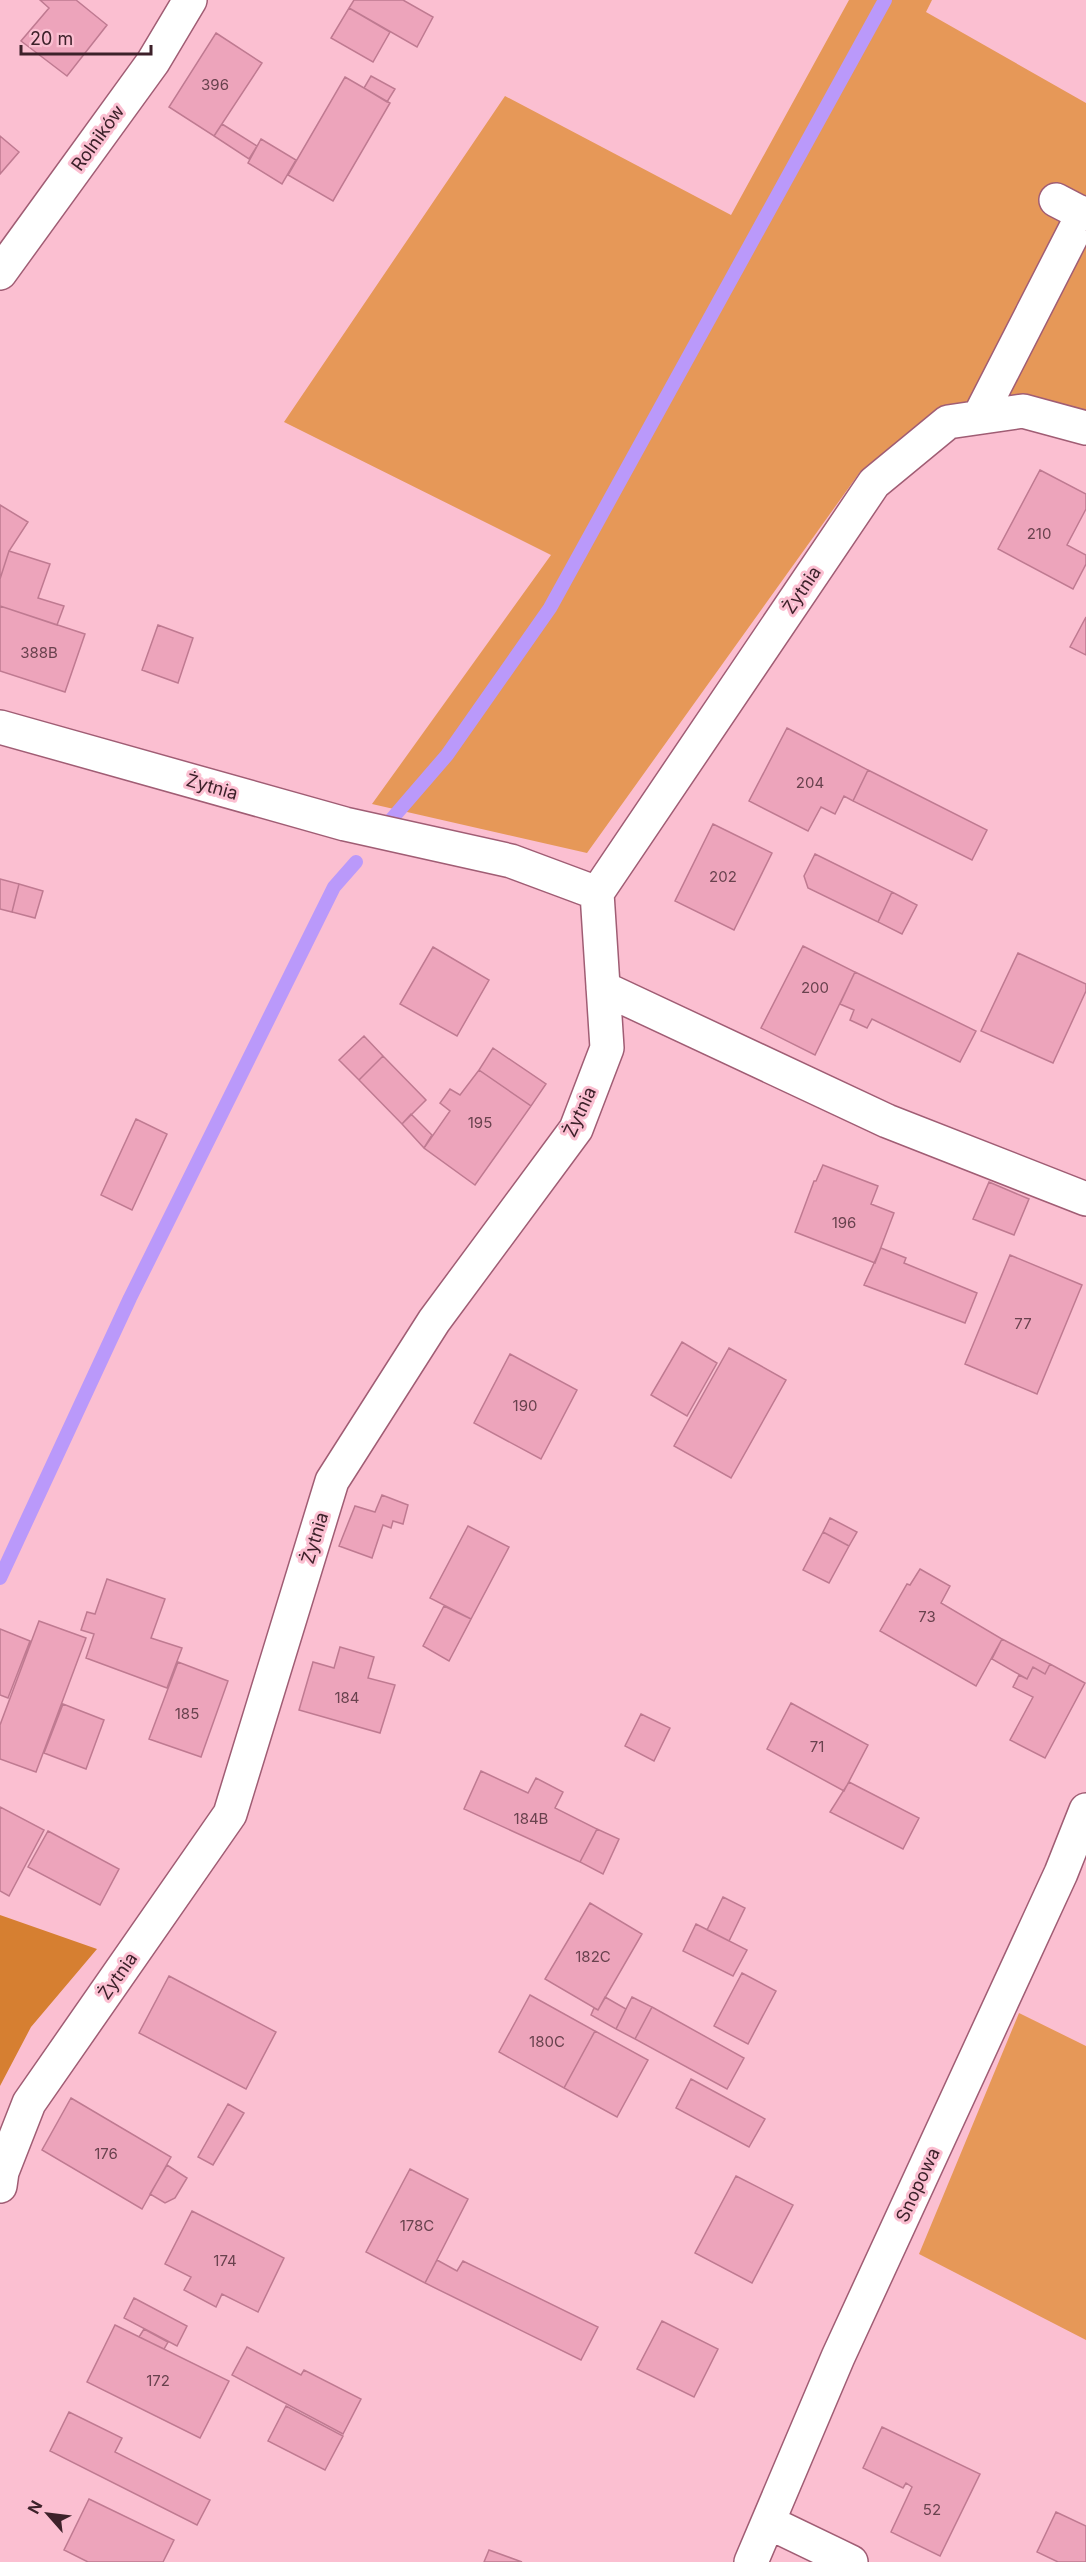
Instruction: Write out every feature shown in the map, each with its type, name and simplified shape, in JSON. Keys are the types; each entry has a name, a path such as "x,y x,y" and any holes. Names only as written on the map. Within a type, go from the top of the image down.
{"street":[{"name":"Rolników","path":"0,273 153,62 190,0"},
{"path":"979,417 1075,209"},
{"name":"Żytnia","path":"0,2186 2,2172 29,2103 230,1814 332,1481 434,1321 576,1129 607,1048 597,893 874,483 948,422 1023,411 1086,428"},
{"name":"Żytnia","path":"0,727 345,824 512,861 597,893"},
{"path":"603,988 887,1121 1086,1199"},
{"name":"Snopowa","path":"751,2562 838,2357 1061,1874 1086,1810"},
{"path":"768,2522 851,2562"}],"shaded area":[{"path":"849,0 932,0 926,12 1086,103 1086,411 932,415 860,472 587,853 372,804 551,555 284,422 505,96 731,215"},
{"path":"0,1915 97,1949 31,2027 0,2086"},
{"path":"1019,2013 1086,2046 1086,2340 919,2254"}],"building":[{"path":"40,0 76,0 107,25 67,76 21,41 49,8"},
{"path":"354,0 403,0 433,17 417,47 349,8"},
{"path":"349,8 390,32 373,62 331,38"},
{"path":"216,33 262,63 214,136 169,107"},
{"path":"371,76 395,89 387,102 364,88"},
{"path":"345,77 390,103 333,201 288,175"},
{"path":"222,124 257,146 249,159 214,136"},
{"path":"0,136 19,152 0,174"},
{"path":"261,139 296,160 282,184 248,163"},
{"path":"1040,470 1086,494 1086,509 1067,545 1086,555 1086,564 1073,589 998,549"},
{"path":"0,505 28,522 9,551 0,579"},
{"path":"9,551 50,564 38,598 64,606 57,625 0,606 0,579"},
{"path":"0,606 85,634 65,692 0,671"},
{"path":"1086,617 1086,655 1070,647"},
{"path":"158,625 193,638 178,683 142,670"},
{"path":"787,728 868,770 853,801 844,796 835,814 821,807 808,831 749,801"},
{"path":"868,770 987,830 972,860 853,801"},
{"path":"713,824 772,853 734,930 675,901"},
{"path":"815,854 892,892 878,922 808,888 804,876"},
{"path":"0,879 19,884 12,912 0,909"},
{"path":"19,884 43,891 35,918 12,912"},
{"path":"892,892 917,905 902,934 878,922"},
{"path":"803,946 855,972 815,1055 761,1028"},
{"path":"433,947 489,980 457,1036 400,1004"},
{"path":"1018,953 1086,984 1086,991 1053,1063 981,1031"},
{"path":"855,972 976,1031 960,1062 872,1019 867,1028 850,1020 854,1010 840,1004"},
{"path":"364,1036 383,1056 359,1080 339,1060"},
{"path":"493,1048 546,1084 531,1106 479,1070"},
{"path":"383,1056 426,1100 402,1124 359,1080"},
{"path":"479,1070 531,1106 475,1185 424,1148 450,1111 440,1103 450,1089 460,1095"},
{"path":"411,1114 432,1135 424,1148 402,1124"},
{"path":"136,1119 167,1134 132,1210 101,1195"},
{"path":"823,1165 878,1186 871,1204 894,1213 875,1263 795,1232 814,1181"},
{"path":"989,1182 1029,1199 1014,1235 973,1219"},
{"path":"881,1248 906,1258 904,1263 977,1293 965,1323 864,1285"},
{"path":"1010,1255 1082,1285 1037,1394 965,1364"},
{"path":"682,1342 717,1363 687,1416 651,1395"},
{"path":"729,1348 786,1380 731,1478 674,1446"},
{"path":"510,1354 577,1390 541,1459 474,1423"},
{"path":"382,1495 408,1505 403,1524 393,1521 391,1528 383,1525 372,1558 339,1546 355,1506 375,1512"},
{"path":"830,1518 857,1532 849,1546 823,1532"},
{"path":"468,1526 509,1547 471,1619 430,1598"},
{"path":"823,1532 849,1546 829,1583 803,1570"},
{"path":"920,1569 950,1586 941,1603 1002,1639 976,1686 880,1631 907,1584 910,1585"},
{"path":"107,1579 165,1599 151,1638 182,1648 167,1688 86,1658 94,1634 81,1630 87,1612 95,1614"},
{"path":"444,1606 471,1619 449,1661 423,1646"},
{"path":"39,1621 86,1638 36,1772 0,1759 0,1725"},
{"path":"0,1629 30,1641 8,1698 0,1695"},
{"path":"1002,1639 1050,1664 1045,1674 1033,1667 1027,1679 992,1659"},
{"path":"340,1647 374,1657 368,1678 395,1685 380,1733 299,1710 313,1662 334,1668"},
{"path":"178,1662 228,1681 201,1757 149,1739"},
{"path":"1050,1664 1085,1683 1045,1758 1010,1740 1033,1697 1013,1687 1019,1675 1027,1679 1033,1667 1045,1674"},
{"path":"791,1703 868,1745 844,1791 767,1749"},
{"path":"63,1704 104,1720 86,1769 44,1753"},
{"path":"641,1714 670,1728 654,1761 625,1746"},
{"path":"481,1771 528,1793 536,1778 563,1792 555,1808 597,1829 580,1862 464,1809"},
{"path":"849,1782 919,1818 903,1849 830,1812"},
{"path":"0,1807 44,1830 9,1896 0,1891"},
{"path":"597,1829 619,1839 603,1874 580,1862"},
{"path":"48,1831 119,1869 100,1905 28,1867"},
{"path":"723,1897 745,1908 729,1941 707,1930"},
{"path":"590,1903 642,1934 598,2010 545,1979"},
{"path":"696,1924 747,1950 733,1976 683,1951"},
{"path":"742,1973 776,1991 748,2044 714,2026"},
{"path":"169,1976 276,2032 246,2089 139,2033"},
{"path":"530,1995 595,2031 564,2088 499,2052"},
{"path":"605,1997 626,2009 616,2029 591,2015 594,2008 598,2010"},
{"path":"632,1997 652,2007 635,2039 616,2029"},
{"path":"652,2007 744,2058 727,2089 635,2039"},
{"path":"595,2031 648,2060 617,2117 564,2088"},
{"path":"691,2079 765,2119 749,2147 676,2108"},
{"path":"71,2098 171,2157 142,2209 42,2150"},
{"path":"228,2104 244,2113 213,2165 198,2157"},
{"path":"167,2165 187,2178 175,2198 165,2203 150,2194"},
{"path":"410,2169 468,2199 425,2283 366,2252"},
{"path":"736,2176 793,2205 752,2283 695,2253"},
{"path":"192,2211 284,2258 258,2312 222,2294 216,2307 184,2290 191,2277 165,2264"},
{"path":"437,2260 457,2271 463,2261 598,2327 581,2360 425,2283"},
{"path":"134,2298 187,2326 177,2346 124,2318"},
{"path":"662,2321 718,2349 694,2397 637,2369"},
{"path":"115,2325 229,2381 200,2438 87,2382"},
{"path":"144,2329 168,2342 164,2349 139,2337"},
{"path":"247,2347 301,2375 304,2370 361,2399 343,2434 232,2375"},
{"path":"286,2406 343,2436 325,2470 268,2441"},
{"path":"69,2412 122,2438 115,2452 210,2500 197,2525 50,2451"},
{"path":"882,2427 980,2474 940,2556 891,2532 912,2487 906,2483 903,2488 863,2468"},
{"path":"89,2499 174,2540 163,2562 88,2562 64,2550"},
{"path":"1056,2512 1086,2526 1086,2562 1058,2562 1037,2552"},
{"path":"489,2550 522,2562 484,2562"}],"waterway":[{"path":"390,821 447,755 550,608 885,0"},
{"path":"0,1578 130,1298 334,887 356,862"}]}
